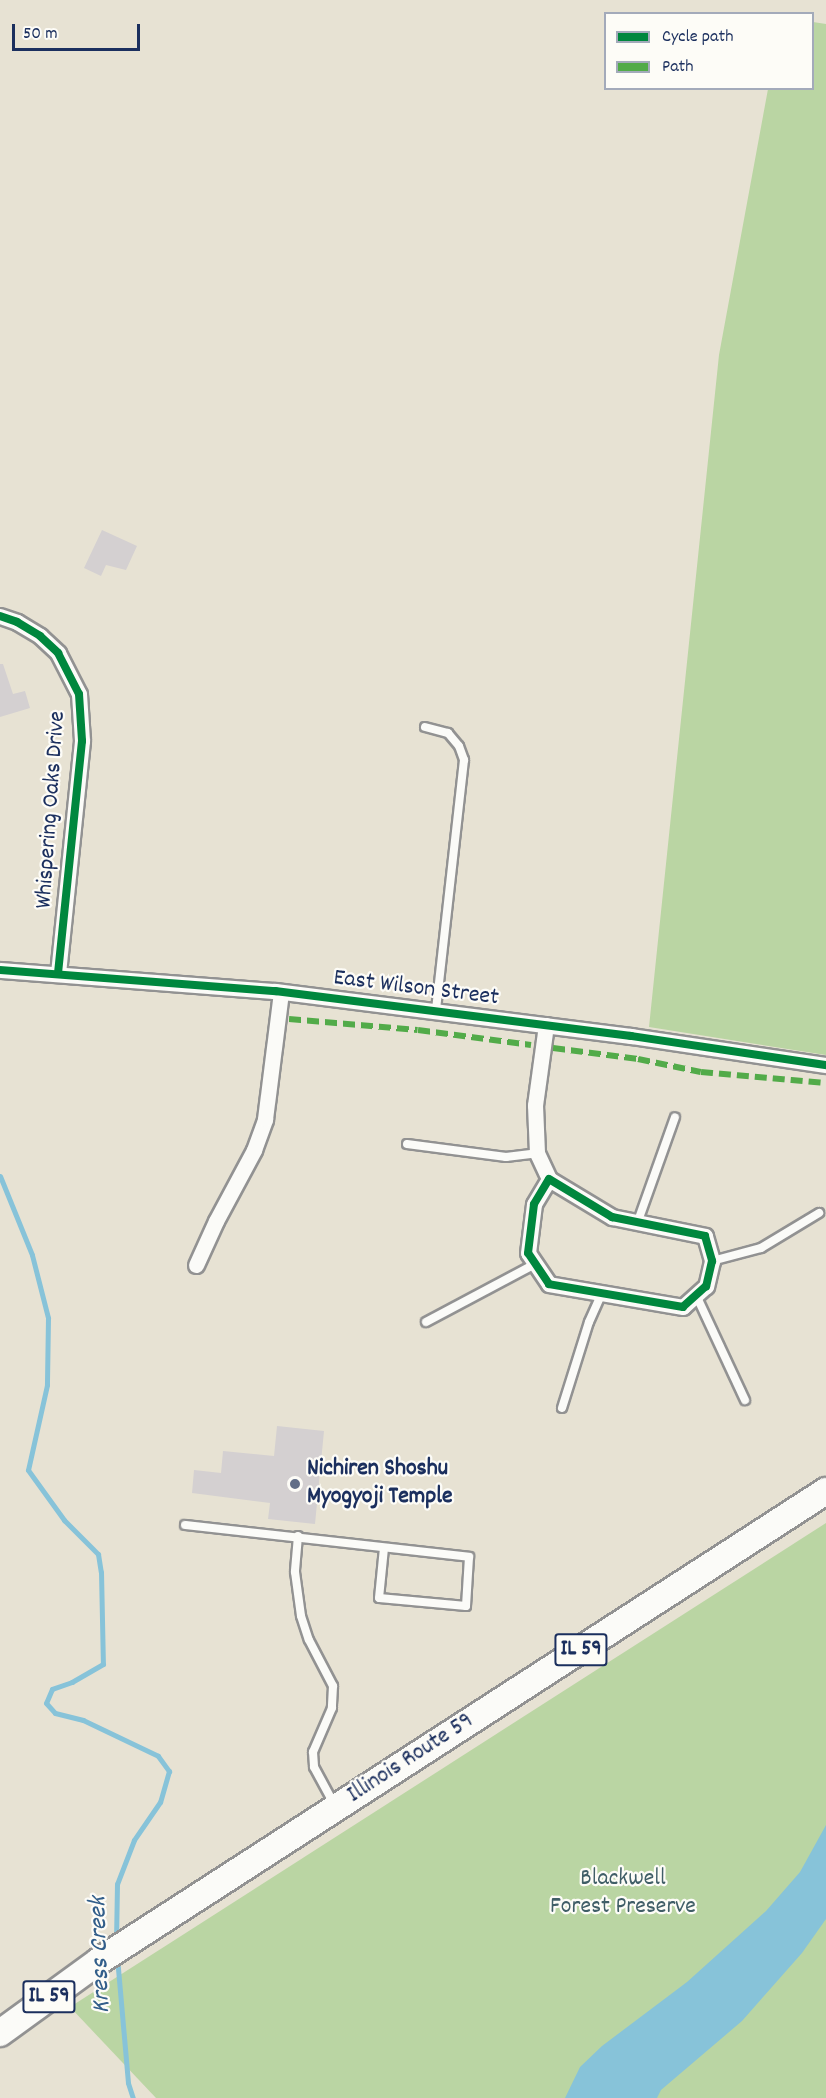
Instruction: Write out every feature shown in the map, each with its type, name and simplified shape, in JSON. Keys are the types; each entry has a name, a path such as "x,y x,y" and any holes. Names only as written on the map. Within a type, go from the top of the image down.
{"main road":[{"name":"Illinois Route 59","path":"0,2033 99,1961 826,1491"}],"street":[{"name":"Whispering Oaks Drive","path":"0,616 17,622 40,636 58,653 79,694 82,741 58,974"},
{"name":"East Wilson Street","path":"0,970 281,993 546,1025 826,1065"},
{"path":"196,1265 261,1132 270,1094 281,993"},
{"path":"546,1025 535,1106 537,1153 549,1179 612,1217 705,1236 712,1261 706,1286 683,1306 549,1284 528,1253 534,1204 549,1179"}],"lane":[{"path":"425,727 448,733 459,746 464,760 436,1011"},
{"path":"638,1221 675,1117"},
{"path":"407,1144 506,1157 537,1153"},
{"path":"712,1261 761,1248 819,1213"},
{"path":"426,1322 535,1264"},
{"path":"562,1408 589,1322 602,1293"},
{"path":"696,1295 745,1400"},
{"path":"185,1525 469,1557 466,1606 379,1598 384,1548"},
{"path":"298,1536 296,1572 301,1616 309,1640 333,1686 332,1708 313,1752 314,1767 336,1808"}],"green space":[{"path":"814,22 826,24 826,1055 649,1027 719,355 768,90 814,90"},
{"name":"Blackwell Forest Preserve","path":"826,1523 826,2098 156,2098 70,2007"}],"water":[{"path":"826,1825 826,1919 802,1953 742,2021 661,2090 657,2098 565,2098 580,2067 602,2046 687,1982 766,1911 800,1872"}],"building":[{"path":"102,530 137,546 126,570 106,565 101,576 84,568"},
{"path":"0,664 3,664 13,694 25,691 30,708 0,717"},
{"path":"277,1426 324,1431 315,1524 268,1519 270,1503 192,1493 194,1470 221,1473 223,1451 274,1456"}],"waterway":[{"name":"Kress Creek","path":"0,1176 32,1255 48,1318 47,1385 28,1470 64,1520 98,1554 101,1572 103,1664 72,1682 52,1689 46,1703 55,1713 83,1720 158,1756 169,1771 160,1802 134,1840 117,1884 116,1942"},
{"name":"Kress Creek","path":"117,1957 128,2083 133,2098"}],"marked path":[{"path":"289,1019 418,1030 531,1045"},
{"path":"553,1048 638,1059 701,1072 826,1083"}],"cycle path":[{"path":"0,616 17,622 40,636 58,653 79,694 82,741 58,974"},
{"path":"0,970 275,991 631,1036 826,1065"},
{"path":"549,1179 612,1217 705,1236 712,1261 706,1286 683,1307 549,1284 528,1253 534,1204 549,1179"}],"place":[{"name":"Nichiren Shoshu Myogyoji Temple","path":"295,1484"}]}
